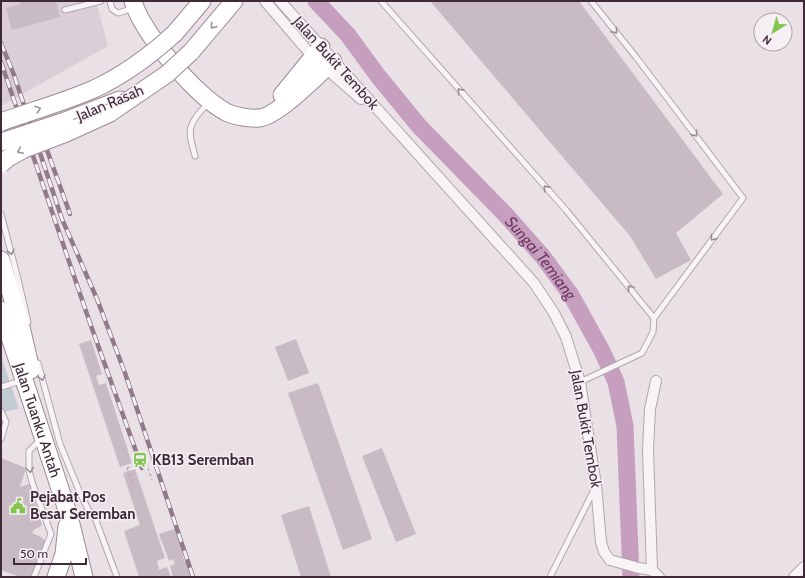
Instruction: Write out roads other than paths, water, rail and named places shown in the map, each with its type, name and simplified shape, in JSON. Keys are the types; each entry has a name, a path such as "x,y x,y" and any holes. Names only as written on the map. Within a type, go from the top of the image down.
{"highway":[{"path":"178,29 193,1"},
{"name":"Jalan Rasah","path":"1,122 94,89 138,64 178,29 202,1"},
{"name":"Jalan Rasah","path":"1,142 65,121 142,91 167,74 191,52 234,1"},
{"path":"135,3 142,22 178,70 199,92 226,113 260,118 282,107 323,58"},
{"path":"1,164 8,158 24,149 66,133 110,113 142,91"},
{"path":"1,260 21,327 33,383 41,432"},
{"name":"Jalan Tuanku Antah","path":"1,310 69,516 84,577"},
{"path":"56,577 64,554 69,516"}],"street":[{"name":"Jalan Bukit Tembok","path":"265,1 391,125 534,283 554,313 566,337 580,382 596,486 604,552 610,560 655,573"},
{"name":"Jalan Bukit Tembok","path":"280,1 323,58"},
{"path":"655,573 648,450 650,409 656,381"},
{"path":"794,577 804,567"}],"lane":[{"path":"64,10 101,1"},
{"path":"110,1 112,9 118,13 135,3"},
{"path":"381,1 566,210 654,318"},
{"path":"580,382 642,353 653,332 654,318 743,198 636,57 591,1"},
{"path":"195,156 191,137 191,127 209,100"},
{"path":"1,214 30,331"},
{"path":"37,360 60,444 80,494 95,518 117,577"},
{"path":"1,387 24,380"},
{"path":"1,412 6,422 1,439"},
{"path":"34,577 50,534 29,470 29,451 41,432"},
{"path":"550,577 596,486"},
{"path":"39,502 61,494"}],"waterway":[{"name":"Sungai Temiang","path":"316,1 348,35 378,76 419,126 505,214 543,257 571,295 602,351 616,382 625,426 631,577"}],"railway":[{"path":"1,43 14,75 62,219 97,299 125,373 193,577"},
{"path":"1,62 90,323 142,468"},
{"path":"38,125 70,214"}],"place":[{"name":"KB13 Seremban","path":"140,460"},
{"name":"Pejabat Pos Besar Seremban","path":"18,506"}]}
